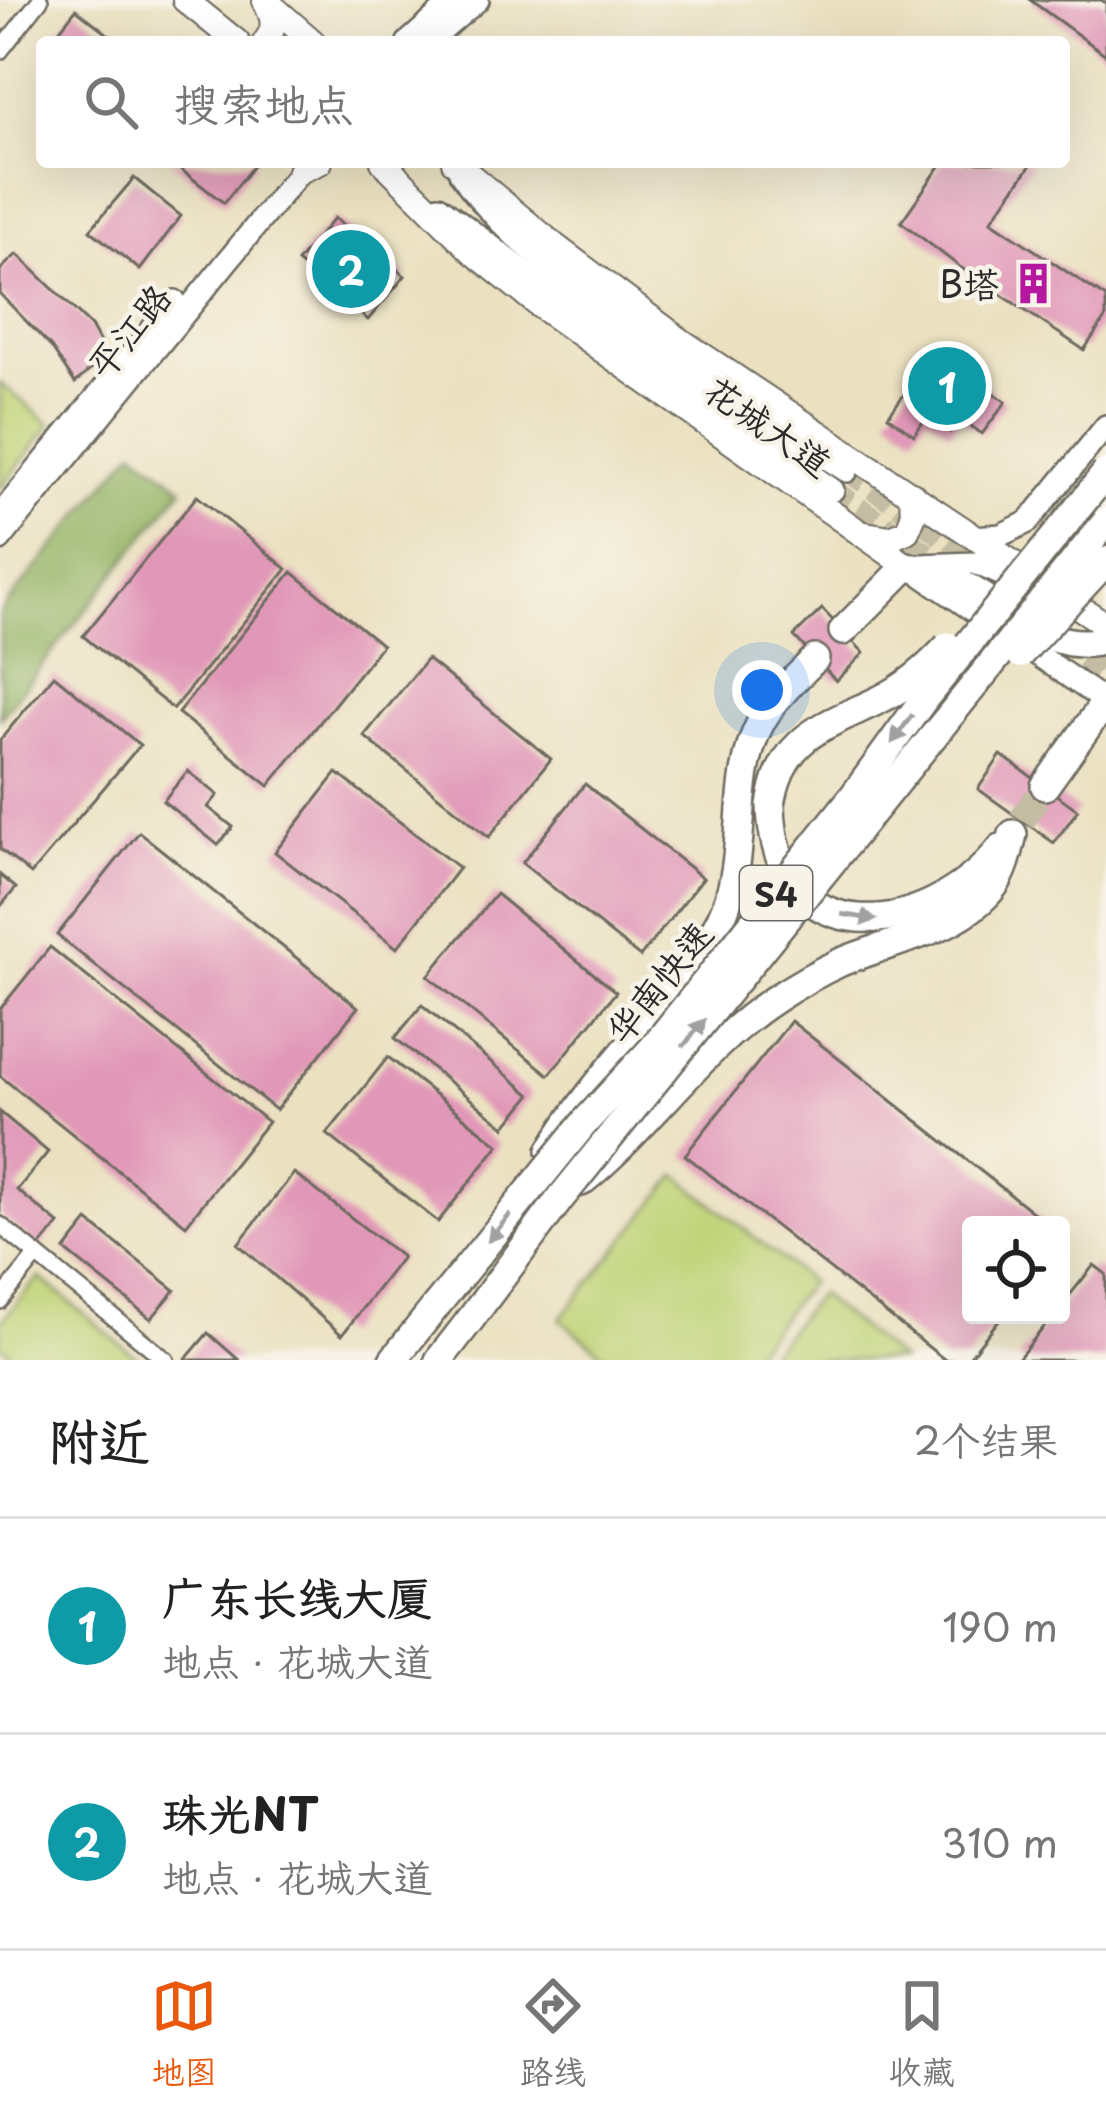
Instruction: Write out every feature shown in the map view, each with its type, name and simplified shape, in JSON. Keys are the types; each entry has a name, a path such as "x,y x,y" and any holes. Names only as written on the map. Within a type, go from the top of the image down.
{"highway":[{"name":"华南快速","path":"393,1360 528,1191 653,1048 1106,473"},
{"name":"华南快速","path":"439,1360 560,1199 1106,522"},
{"path":"560,1199 621,1150 744,1023 807,980 961,914 994,885 1018,827 987,866 955,893 920,911 873,921 829,910 795,882 776,852 771,805 782,770 805,737 900,688 936,659 1014,572 1052,541"},
{"path":"896,782 1106,561"},
{"path":"843,631 907,566 957,582 1067,644 1088,645 1106,632"},
{"path":"528,1191 573,1113 674,989 723,915 739,853 753,740 763,718 815,658"},
{"path":"1045,786 1106,701"}],"main road":[{"path":"184,0 231,36"},
{"path":"264,0 274,20 269,36"},
{"path":"264,0 307,36"},
{"path":"380,168 410,185"},
{"name":"花城大道","path":"390,168 472,251 541,306 907,566"},
{"name":"花城大道","path":"460,168 616,294 1106,632"},
{"path":"863,533 891,538 907,531 913,517 912,494"}],"street":[{"path":"0,51 40,0"},
{"path":"415,36 455,0"},
{"path":"436,36 478,0"},
{"name":"平江路","path":"0,515 295,168"},
{"name":"平江路","path":"0,540 296,168"},
{"name":"花城大道","path":"410,185 590,322 840,480 542,260 481,204 457,168"},
{"path":"973,537 1001,535 1028,522 1106,426"},
{"path":"1061,482 1055,513 1063,544 1079,562 1106,577"},
{"name":"花城大道","path":"907,566 1106,701"},
{"path":"0,1225 166,1360"},
{"path":"0,1301 37,1255"}],"green space":[{"path":"0,383 51,425 0,489"},
{"path":"134,450 183,488 0,718 0,612"},
{"path":"677,1175 810,1282 747,1360 610,1360 560,1319"},
{"path":"39,1277 140,1360 18,1360 0,1345 0,1323"},
{"path":"818,1294 900,1360 764,1360"}],"building":[{"path":"1030,0 1106,3 1106,55"},
{"path":"76,9 110,36 55,36"},
{"path":"179,168 251,168 224,203"},
{"path":"939,168 1029,168 991,221 1106,298 1106,317 1084,350 901,222"},
{"path":"134,178 181,216 140,270 90,230"},
{"path":"334,218 405,276 368,320 297,262"},
{"path":"17,254 91,326 107,356 75,383 51,347 0,294 0,270"},
{"path":"940,353 1006,402 982,434 960,418 950,432 928,415 914,435 888,416"},
{"path":"197,496 287,569 173,709 83,636"},
{"path":"292,572 382,645 269,786 178,713"},
{"path":"822,609 864,653 836,681 794,636"},
{"path":"427,659 551,759 489,837 364,736"},
{"path":"54,675 140,745 31,874 0,849 0,740"},
{"path":"1001,755 1078,810 1054,843 978,789"},
{"path":"188,771 218,795 208,807 233,827 218,845 163,801"},
{"path":"337,773 459,868 397,948 275,852"},
{"path":"585,784 703,878 640,957 522,863"},
{"path":"139,832 358,1007 276,1110 57,935"},
{"path":"0,875 16,888 0,907"},
{"path":"496,894 616,992 549,1075 428,976"},
{"path":"50,947 268,1122 186,1225 0,1076 0,1009"},
{"path":"422,1005 531,1095 505,1127 395,1038"},
{"path":"791,1021 1038,1216 962,1216 962,1324 996,1324 967,1360 945,1360 685,1155"},
{"path":"388,1057 499,1145 438,1222 327,1134"},
{"path":"0,1112 48,1152 17,1190 59,1224 40,1247 0,1215"},
{"path":"294,1173 402,1257 342,1335 238,1244"},
{"path":"88,1221 175,1290 151,1319 65,1250"},
{"path":"1094,1265 1106,1274 1106,1360 1017,1360 1047,1324 1070,1324 1070,1295"},
{"path":"208,1333 239,1360 185,1360"}],"tunnel":[{"path":"847,471 986,567"},
{"path":"833,490 952,570"},
{"path":"1057,641 1106,674"},
{"path":"1022,820 1045,786"}],"place":[{"name":"珠光NT","path":"351,269"},
{"name":"B塔","path":"1033,283"},
{"name":"广东长线大厦","path":"947,386"}]}
